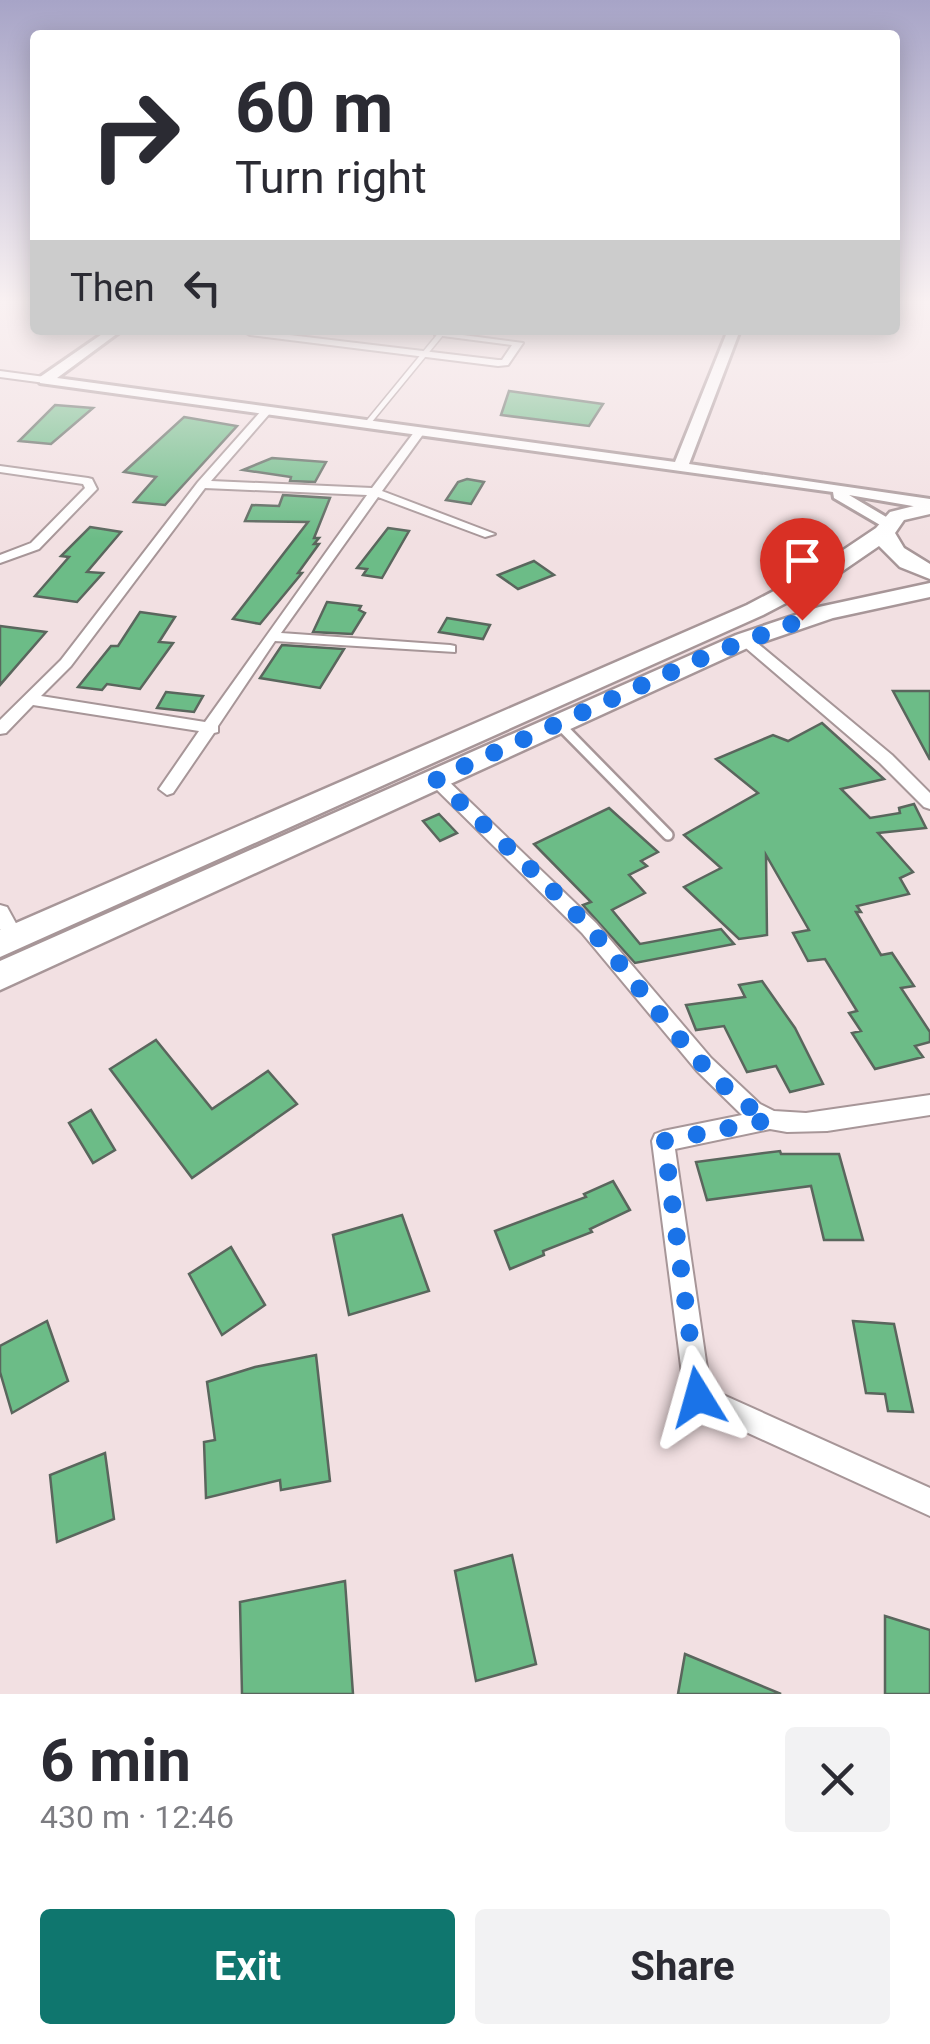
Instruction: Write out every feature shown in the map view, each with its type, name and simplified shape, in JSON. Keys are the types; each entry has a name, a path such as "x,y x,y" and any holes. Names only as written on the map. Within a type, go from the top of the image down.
{"main road":[{"path":"7,941 754,610 820,576 886,529 897,516 930,506"},
{"path":"886,529 888,545 899,556 930,572"},
{"path":"0,976 745,640 826,612 930,590"}],"street":[{"path":"52,381 930,506"},
{"path":"680,468 714,381"},
{"path":"0,729 66,663 202,484 266,412"},
{"path":"168,790 419,433"},
{"path":"0,470 88,481 91,489 35,546 0,559"},
{"path":"202,484 374,492 489,534"},
{"path":"817,488 842,496 886,529"},
{"path":"272,637 450,649"},
{"path":"745,640 886,759 930,803"},
{"path":"26,699 212,728"},
{"path":"436,779 591,930 672,1028 748,1107 769,1120"},
{"path":"0,912 7,941"},
{"path":"930,1105 800,1122 769,1120 664,1141 698,1397 930,1502"}],"lane":[{"path":"367,424 403,381"},
{"path":"558,723 668,835"}],"building":[{"path":"509,391 603,404 589,426 501,415"},
{"path":"55,405 93,408 51,444 19,441"},
{"path":"184,417 237,426 165,505 134,502 156,477 124,472"},
{"path":"272,458 326,462 315,482 290,481 291,477 243,470"},
{"path":"458,482 484,482 471,504 446,500"},
{"path":"283,495 330,498 314,538 319,538 314,544 319,544 298,573 302,573 260,624 233,619 308,522 245,521 252,505 279,506"},
{"path":"90,527 121,532 87,572 103,573 77,602 35,596 69,557 61,556"},
{"path":"388,528 409,531 382,578 363,575 367,569 357,568"},
{"path":"534,561 554,575 518,589 498,575"},
{"path":"327,602 361,606 359,610 365,613 352,634 313,632"},
{"path":"140,612 175,617 159,642 173,643 140,689 107,684 102,690 78,687 111,646 118,646"},
{"path":"447,618 490,625 483,639 439,632"},
{"path":"0,626 46,632 0,685"},
{"path":"282,645 344,649 320,688 260,678"},
{"path":"893,691 930,691 930,760"},
{"path":"166,692 203,696 194,712 157,708"},
{"path":"822,723 884,779 841,789 870,818 900,813 899,808 914,804 926,828 878,833 913,872 900,878 909,894 857,906 861,912 856,912 881,955 892,953 914,986 901,988 930,1032 930,1042 915,1046 923,1057 875,1069 852,1033 861,1031 849,1013 857,1011 825,959 808,961 793,933 809,930 766,855 767,935 739,939 684,887 721,868 684,835 758,793 716,759 773,735 788,741"},
{"path":"609,808 658,852 641,861 647,866 629,875 645,893 612,910 640,944 721,929 734,944 635,963 583,905 591,902 534,844"},
{"path":"439,814 457,833 440,841 423,821"},
{"path":"762,981 795,1028 823,1084 790,1092 776,1066 747,1072 724,1026 696,1030 686,1005 745,997 739,985"},
{"path":"156,1040 212,1109 268,1071 297,1104 192,1178 110,1069"},
{"path":"91,1110 115,1150 93,1163 69,1123"},
{"path":"780,1151 839,1154 863,1240 824,1240 811,1186 707,1200 696,1162"},
{"path":"613,1181 630,1210 510,1269 495,1231 586,1197 584,1194"},
{"path":"402,1215 429,1291 349,1315 333,1235"},
{"path":"231,1247 265,1305 222,1335 189,1274"},
{"path":"47,1321 68,1381 12,1413 0,1372 0,1346"},
{"path":"853,1321 894,1324 913,1412 888,1411 885,1394 866,1393"},
{"path":"316,1355 330,1481 281,1490 280,1480 206,1498 204,1442 215,1440 207,1382 255,1367"},
{"path":"105,1453 114,1519 57,1542 50,1475"},
{"path":"512,1555 536,1664 476,1681 455,1571"},
{"path":"345,1581 353,1694 242,1694 240,1602"},
{"path":"885,1616 930,1630 930,1694 885,1694"},
{"path":"685,1654 781,1694 678,1694"}],"route":[{"path":"698,1397 664,1141 769,1120 748,1107 672,1028 591,930 436,779 711,654 802,620"}]}
